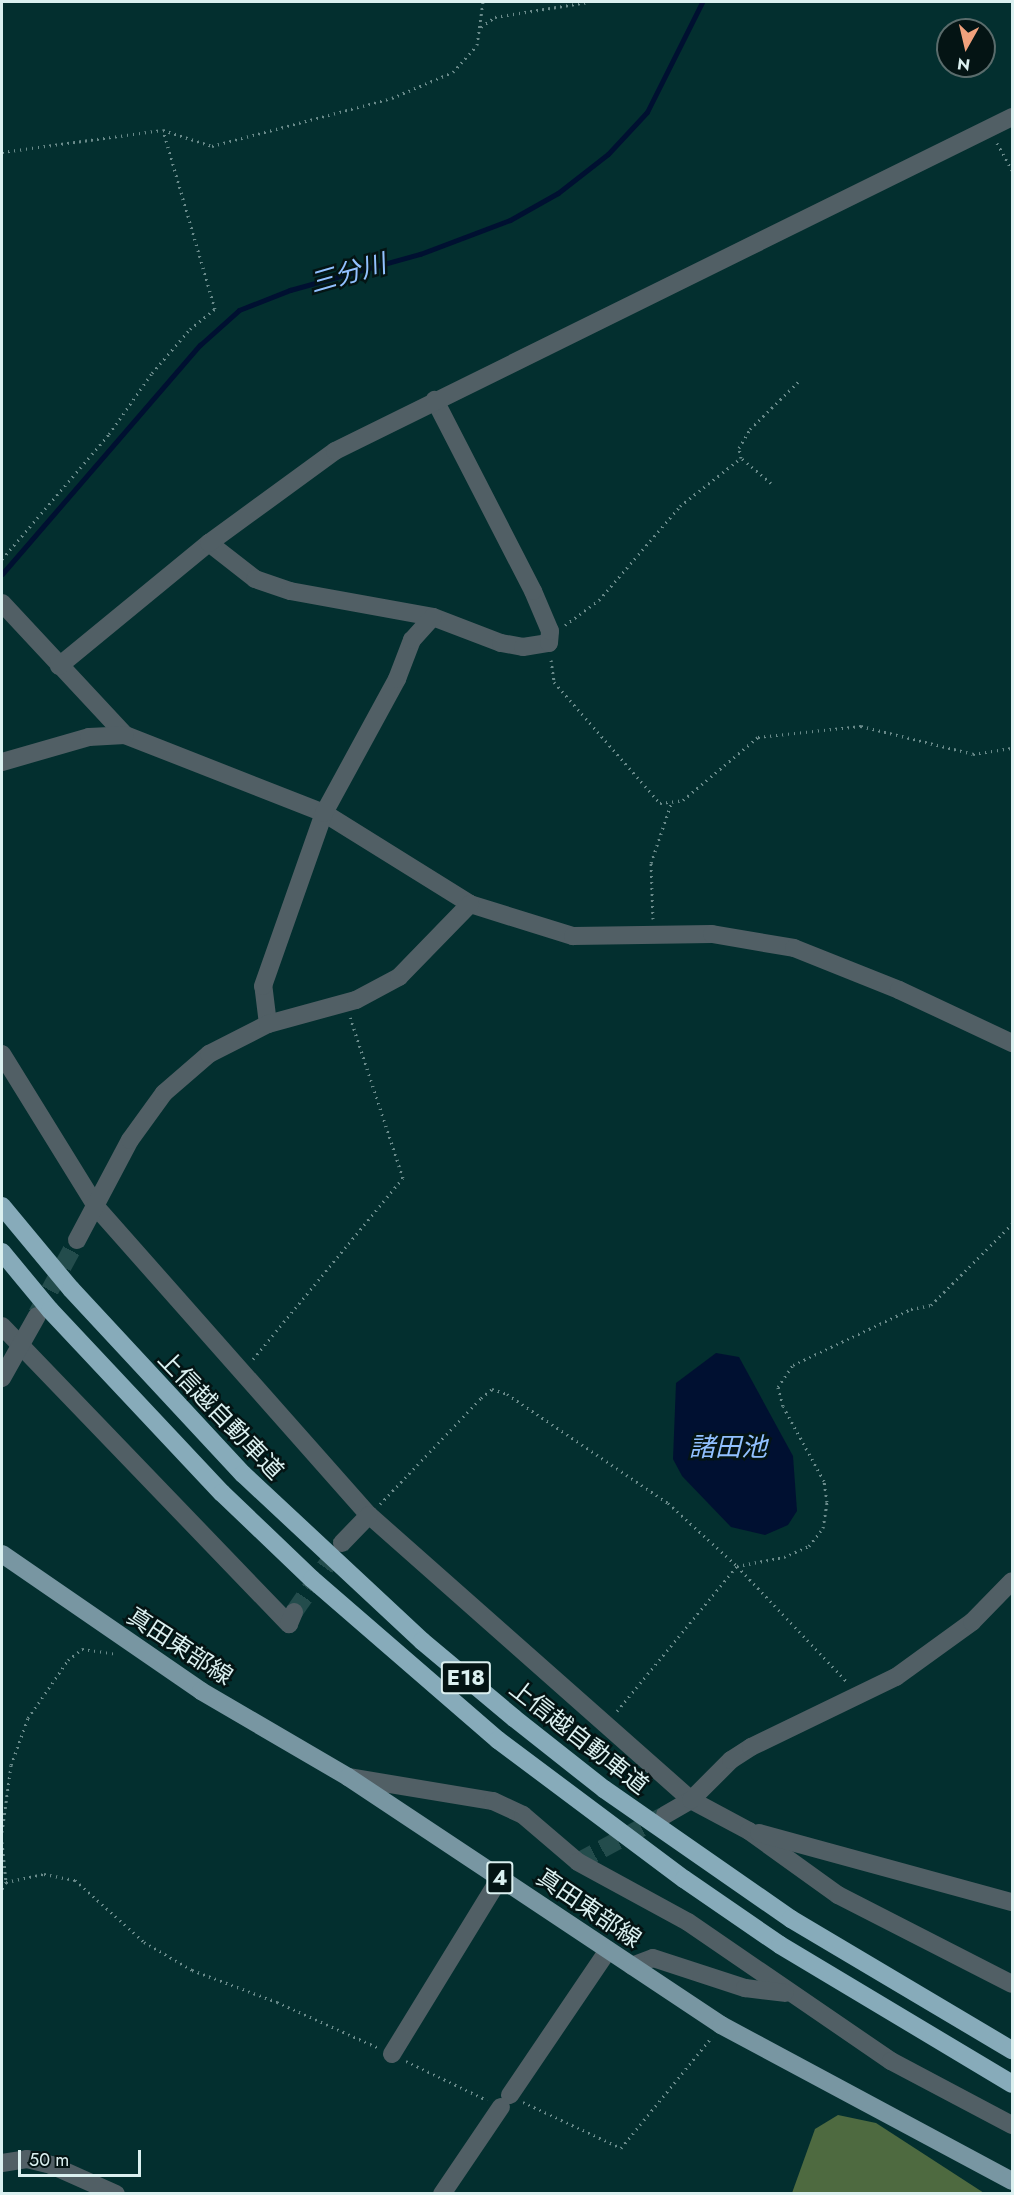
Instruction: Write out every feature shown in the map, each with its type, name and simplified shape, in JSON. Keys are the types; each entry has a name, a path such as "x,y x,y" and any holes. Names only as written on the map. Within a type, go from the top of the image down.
{"highway":[{"name":"上信越自動車道","path":"2,1206 79,1298 243,1474 405,1625 514,1718 623,1802 791,1919 1012,2050"},
{"name":"上信越自動車道","path":"2,1252 66,1327 222,1493 312,1579 498,1740 674,1872 780,1945 1012,2084"}],"main road":[{"name":"真田東部線","path":"2,1554 201,1690 348,1777 721,2025 1012,2181"}],"street":[{"path":"59,666 209,543 335,451 1012,117"},
{"path":"209,543 255,579 290,591 433,617 501,643 523,647 550,637 435,400"},
{"path":"2,603 125,735"},
{"path":"268,1024 263,986 324,813 397,679 412,640 433,617"},
{"path":"2,762 89,737 125,735 324,813 470,904 573,936 654,932 712,934 794,948 889,986 1012,1044"},
{"path":"77,1240 97,1209 130,1140 164,1093 209,1054 268,1024 346,1003 399,977 470,904"},
{"path":"2,1053 97,1209 369,1515 691,1800 749,1831 838,1895 1012,1984"},
{"path":"2,1378 37,1316"},
{"path":"2,1326 289,1624 294,1612"},
{"path":"342,1543 369,1515"},
{"path":"665,1815 691,1800 731,1760 751,1747 896,1677 921,1656 952,1639 1012,1581"},
{"path":"348,1777 493,1801 523,1815 578,1862 688,1922 891,2061 1012,2126"},
{"path":"749,1831 1012,1902"},
{"path":"392,2054 500,1878"},
{"path":"442,2193 608,1950"},
{"path":"632,1966 653,1958 745,1988 791,1994"},
{"path":"2,2163 27,2159 51,2165 116,2193"}],"path":[{"path":"2,152 163,130 212,146 392,98 453,72 477,45 483,2"},
{"path":"480,28 495,17 588,2"},
{"path":"989,129 1012,170"},
{"path":"2,559 109,434 152,373 190,329 215,309 163,130"},
{"path":"771,483 741,458 739,448 750,429 801,379"},
{"path":"741,458 680,506 599,600 550,637 554,682 660,803 683,800 758,737 861,726 973,754 1012,748"},
{"path":"654,932 651,863 672,801"},
{"path":"242,1372 403,1178 346,1003"},
{"path":"607,1724 737,1566 774,1560 809,1546 823,1528 827,1502 824,1481 783,1406 778,1387 793,1365 911,1309 931,1305 1012,1224"},
{"path":"369,1515 492,1389 507,1394 668,1503 737,1566 858,1695"},
{"path":"2,1832 11,1765 28,1718 68,1660 82,1649 126,1655"},
{"path":"2,1842 6,1882 2,1889"},
{"path":"6,1882 44,1875 75,1880 144,1942 192,1970 277,2002 392,2054 621,2148 721,2025"}],"green space":[{"path":"838,2115 876,2123 984,2193 792,2193 815,2129"}],"water":[{"name":"諸田池","path":"716,1353 739,1357 793,1456 797,1511 788,1525 765,1535 731,1527 682,1476 673,1459 676,1383"}],"waterway":[{"name":"三分川","path":"2,574 200,345 239,310 290,290 420,254 510,220 558,193 608,154 647,112 702,2"}],"tunnel":[{"path":"37,1314 77,1240"},
{"path":"294,1612 341,1544"},
{"path":"578,1862 663,1816"}]}
